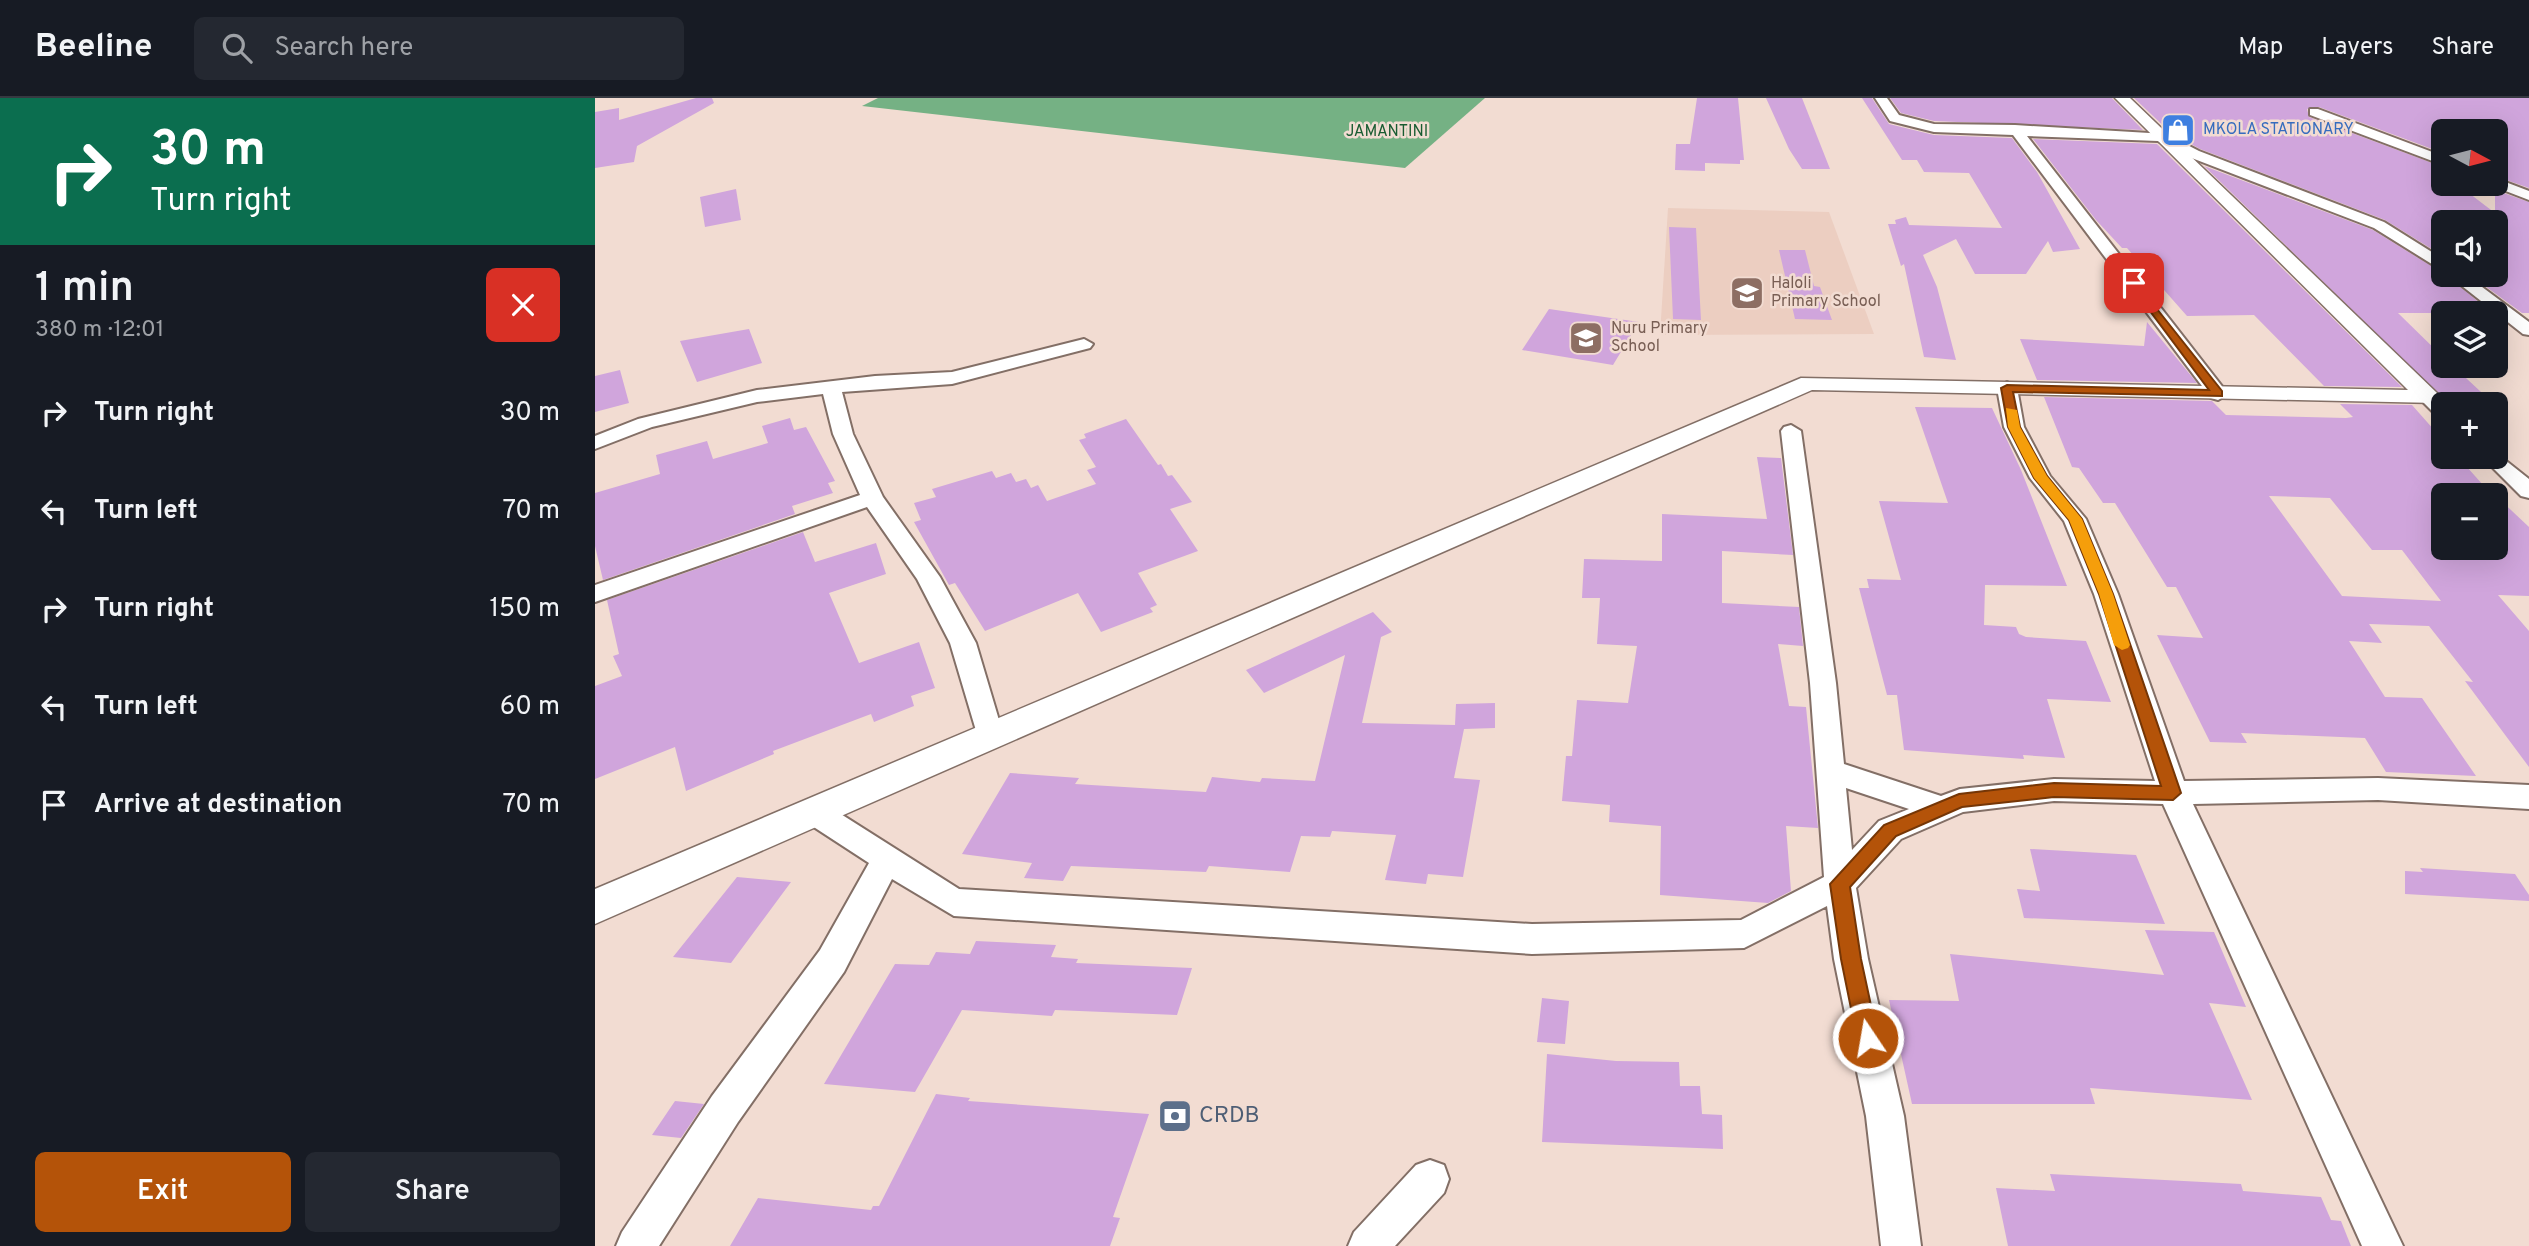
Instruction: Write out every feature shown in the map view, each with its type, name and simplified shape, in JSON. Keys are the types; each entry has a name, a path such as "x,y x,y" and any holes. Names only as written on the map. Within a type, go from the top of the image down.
{"street":[{"path":"1881,98 1894,118 1934,128 2015,129 2161,137 2195,155 2379,225 2431,258"},
{"path":"2122,98 2431,399"},
{"path":"2314,112 2431,156"},
{"path":"2015,129 2218,394"},
{"path":"2508,187 2529,196"},
{"path":"2472,287 2529,330"},
{"path":"595,443 645,423 757,396 831,387 952,378 1084,344"},
{"path":"595,907 1809,383 2218,394 2431,404"},
{"path":"831,387 843,434 872,498 928,578 963,643 990,737"},
{"path":"2007,388 2014,427 2041,478 2075,519 2106,594 2173,793 2383,1246"},
{"path":"1791,431 1810,559 1840,884 1851,959 1885,1116 1901,1246"},
{"path":"2505,469 2529,491"},
{"path":"595,594 872,498"},
{"path":"1830,771 1941,808"},
{"path":"814,812 954,902 1532,939 1744,934 1840,884 1890,830 1959,801 2054,790 2173,793 2378,789 2529,797"},
{"path":"636,1246 725,1109 832,961 887,859"},
{"path":"1368,1246 1430,1179"}],"shaded area":[{"path":"1668,208 1829,212 1874,334 1660,335"}],"green space":[{"name":"JAMANTINI","path":"878,98 1485,98 1405,168 862,106"}],"building":[{"path":"696,98 712,98 714,103 637,146 634,162 595,168 595,112 619,108 619,120"},
{"path":"1697,98 1738,98 1744,160 1740,160 1740,164 1705,163 1705,171 1675,170 1676,144 1690,144"},
{"path":"1766,98 1802,98 1830,169 1802,169 1789,149"},
{"path":"1862,98 1872,98 1889,124 1934,135 2012,138 2037,172 2080,249 2053,252 2048,241 2026,274 1975,274 1956,239 1923,255 1937,287 1956,360 1924,357 1904,264 1901,266 1888,224 1896,224 1895,220 1906,217 1909,225 2002,228 1969,173 1924,172 1917,160 1902,160"},
{"path":"1890,98 2112,98 2143,130 1934,121 1901,113"},
{"path":"2134,98 2529,98 2529,188 2508,181 2508,119 2431,119 2431,149 2319,107 2307,109 2309,117 2431,163 2431,196 2473,196 2491,210 2431,210 2431,249 2385,220 2200,149 2171,133"},
{"path":"2033,139 2157,144 2402,387 2324,386 2254,315 2187,316 2127,248 2122,248 2096,220"},
{"path":"2204,166 2373,230 2431,266 2431,287 2461,287 2477,301 2431,301 2431,313 2398,313 2431,345 2431,378 2466,378 2481,392 2437,392"},
{"path":"736,189 741,220 705,227 700,197"},
{"path":"2508,195 2529,202 2529,313 2522,313 2486,287 2508,287 2508,210 2495,210 2495,196"},
{"path":"1669,227 1696,228 1701,320 1673,319"},
{"path":"1779,250 1805,250 1814,286 1820,287 1832,320 1795,319"},
{"path":"1549,309 1639,322 1613,365 1522,350"},
{"path":"2147,322 2197,383 2037,380 2020,339 2144,346"},
{"path":"749,329 762,363 697,382 680,341"},
{"path":"620,370 629,403 595,412 595,376"},
{"path":"2044,397 2212,401 2226,415 2346,418 2353,417 2340,404 2412,405 2431,426 2431,469 2469,469 2481,483 2431,483 2431,560 2508,560 2508,507 2529,527 2529,596 2498,595 2529,631 2529,767 2465,681 2473,682 2429,626 2369,624 2382,643 2349,641 2385,697 2422,698 2476,776 2386,772 2365,738 2241,733 2247,743 2210,742 2157,635 2203,638 2176,587 2167,587 2115,503 2103,503 2079,468 2072,467","holes":["2269,496 2330,498 2372,550 2402,550 2441,601 2342,596"]},
{"path":"1915,407 1992,408 2021,470 2067,586 1985,585 1984,625 2016,627 2019,634 2026,637 2086,641 2111,702 2047,699 2065,758 2023,755 2024,759 1904,750 1897,695 1887,695 1859,588 1869,588 1867,579 1901,580 1879,501 1948,503"},
{"path":"790,418 794,430 806,427 835,481 828,483 833,493 792,506 795,514 603,580 595,546 595,493 660,474 656,455 707,441 713,459 768,443 762,426"},
{"path":"1126,419 1158,465 1161,464 1168,476 1172,475 1192,502 1170,509 1198,551 1138,573 1157,605 1150,608 1153,612 1101,632 1078,593 985,631 955,583 949,585 914,522 921,520 914,503 936,497 932,489 992,471 996,478 1011,473 1016,482 1026,479 1031,488 1038,485 1047,501 1096,484 1087,470 1096,467 1079,440 1086,438 1084,434"},
{"path":"1757,457 1781,458 1793,555 1722,551 1722,603 1799,607 1803,646 1778,644 1789,706 1806,707 1818,828 1786,826 1791,891 1768,903 1660,895 1661,826 1609,822 1610,805 1562,801 1566,756 1572,756 1577,700 1628,703 1637,646 1597,644 1600,598 1582,598 1584,559 1662,561 1662,514 1767,519"},
{"path":"803,532 815,562 876,543 886,574 829,593 859,663 919,642 935,688 911,696 914,706 874,722 871,714 773,751 774,754 686,791 675,747 595,779 595,686 622,676 613,656 619,654 607,600"},
{"path":"1373,612 1392,632 1381,637 1362,723 1455,725 1456,704 1495,703 1495,728 1464,729 1454,778 1480,780 1463,877 1428,874 1426,884 1385,880 1396,835 1332,831 1330,837 1301,836 1290,872 1209,866 1206,872 1071,866 1063,881 1024,878 1032,863 962,854 1010,773 1079,778 1075,784 1206,792 1212,777 1260,782 1262,778 1315,781 1345,655 1264,693 1246,670"},
{"path":"2030,849 2136,855 2165,924 2024,918 2017,889 2040,891"},
{"path":"2420,868 2515,874 2529,895 2529,901 2405,894 2405,871 2423,872"},
{"path":"737,877 791,882 731,963 673,957"},
{"path":"2145,930 2214,932 2246,1007 2209,1003 2252,1100 2090,1088 2095,1104 1912,1104 1889,1000 1959,1001 1950,954 2164,975"},
{"path":"976,941 1056,945 1051,957 1078,959 1076,963 1192,968 1177,1015 1055,1010 1052,1016 962,1010 915,1092 824,1084 895,964 929,965 936,952 970,954"},
{"path":"1542,998 1569,1001 1565,1044 1537,1042"},
{"path":"1547,1054 1616,1061 1679,1062 1680,1086 1700,1086 1702,1114 1722,1115 1723,1149 1542,1142"},
{"path":"936,1094 970,1098 968,1101 1149,1114 1113,1217 1120,1218 1110,1246 730,1246 758,1198 871,1210 873,1206 879,1206"},
{"path":"675,1101 704,1104 681,1138 652,1135"},
{"path":"2050,1174 2241,1184 2243,1191 2321,1197 2331,1220 2341,1221 2351,1246 2008,1246 1996,1188 2055,1191"}],"slow traffic":[{"path":"2011,410 2014,427 2041,478 2075,519 2106,594 2122,645"}],"place":[{"name":"MKOLA STATIONARY","path":"2178,130"},
{"name":"Haloli Primary School","path":"1747,293"},
{"name":"Nuru Primary School","path":"1586,338"},
{"name":"CRDB","path":"1175,1116"}],"route":[{"path":"1868,1038 1851,959 1840,884 1890,830 1959,801 2054,790 2173,793 2106,594 2075,519 2041,478 2014,427 2007,388 2218,394 2134,283"}]}
